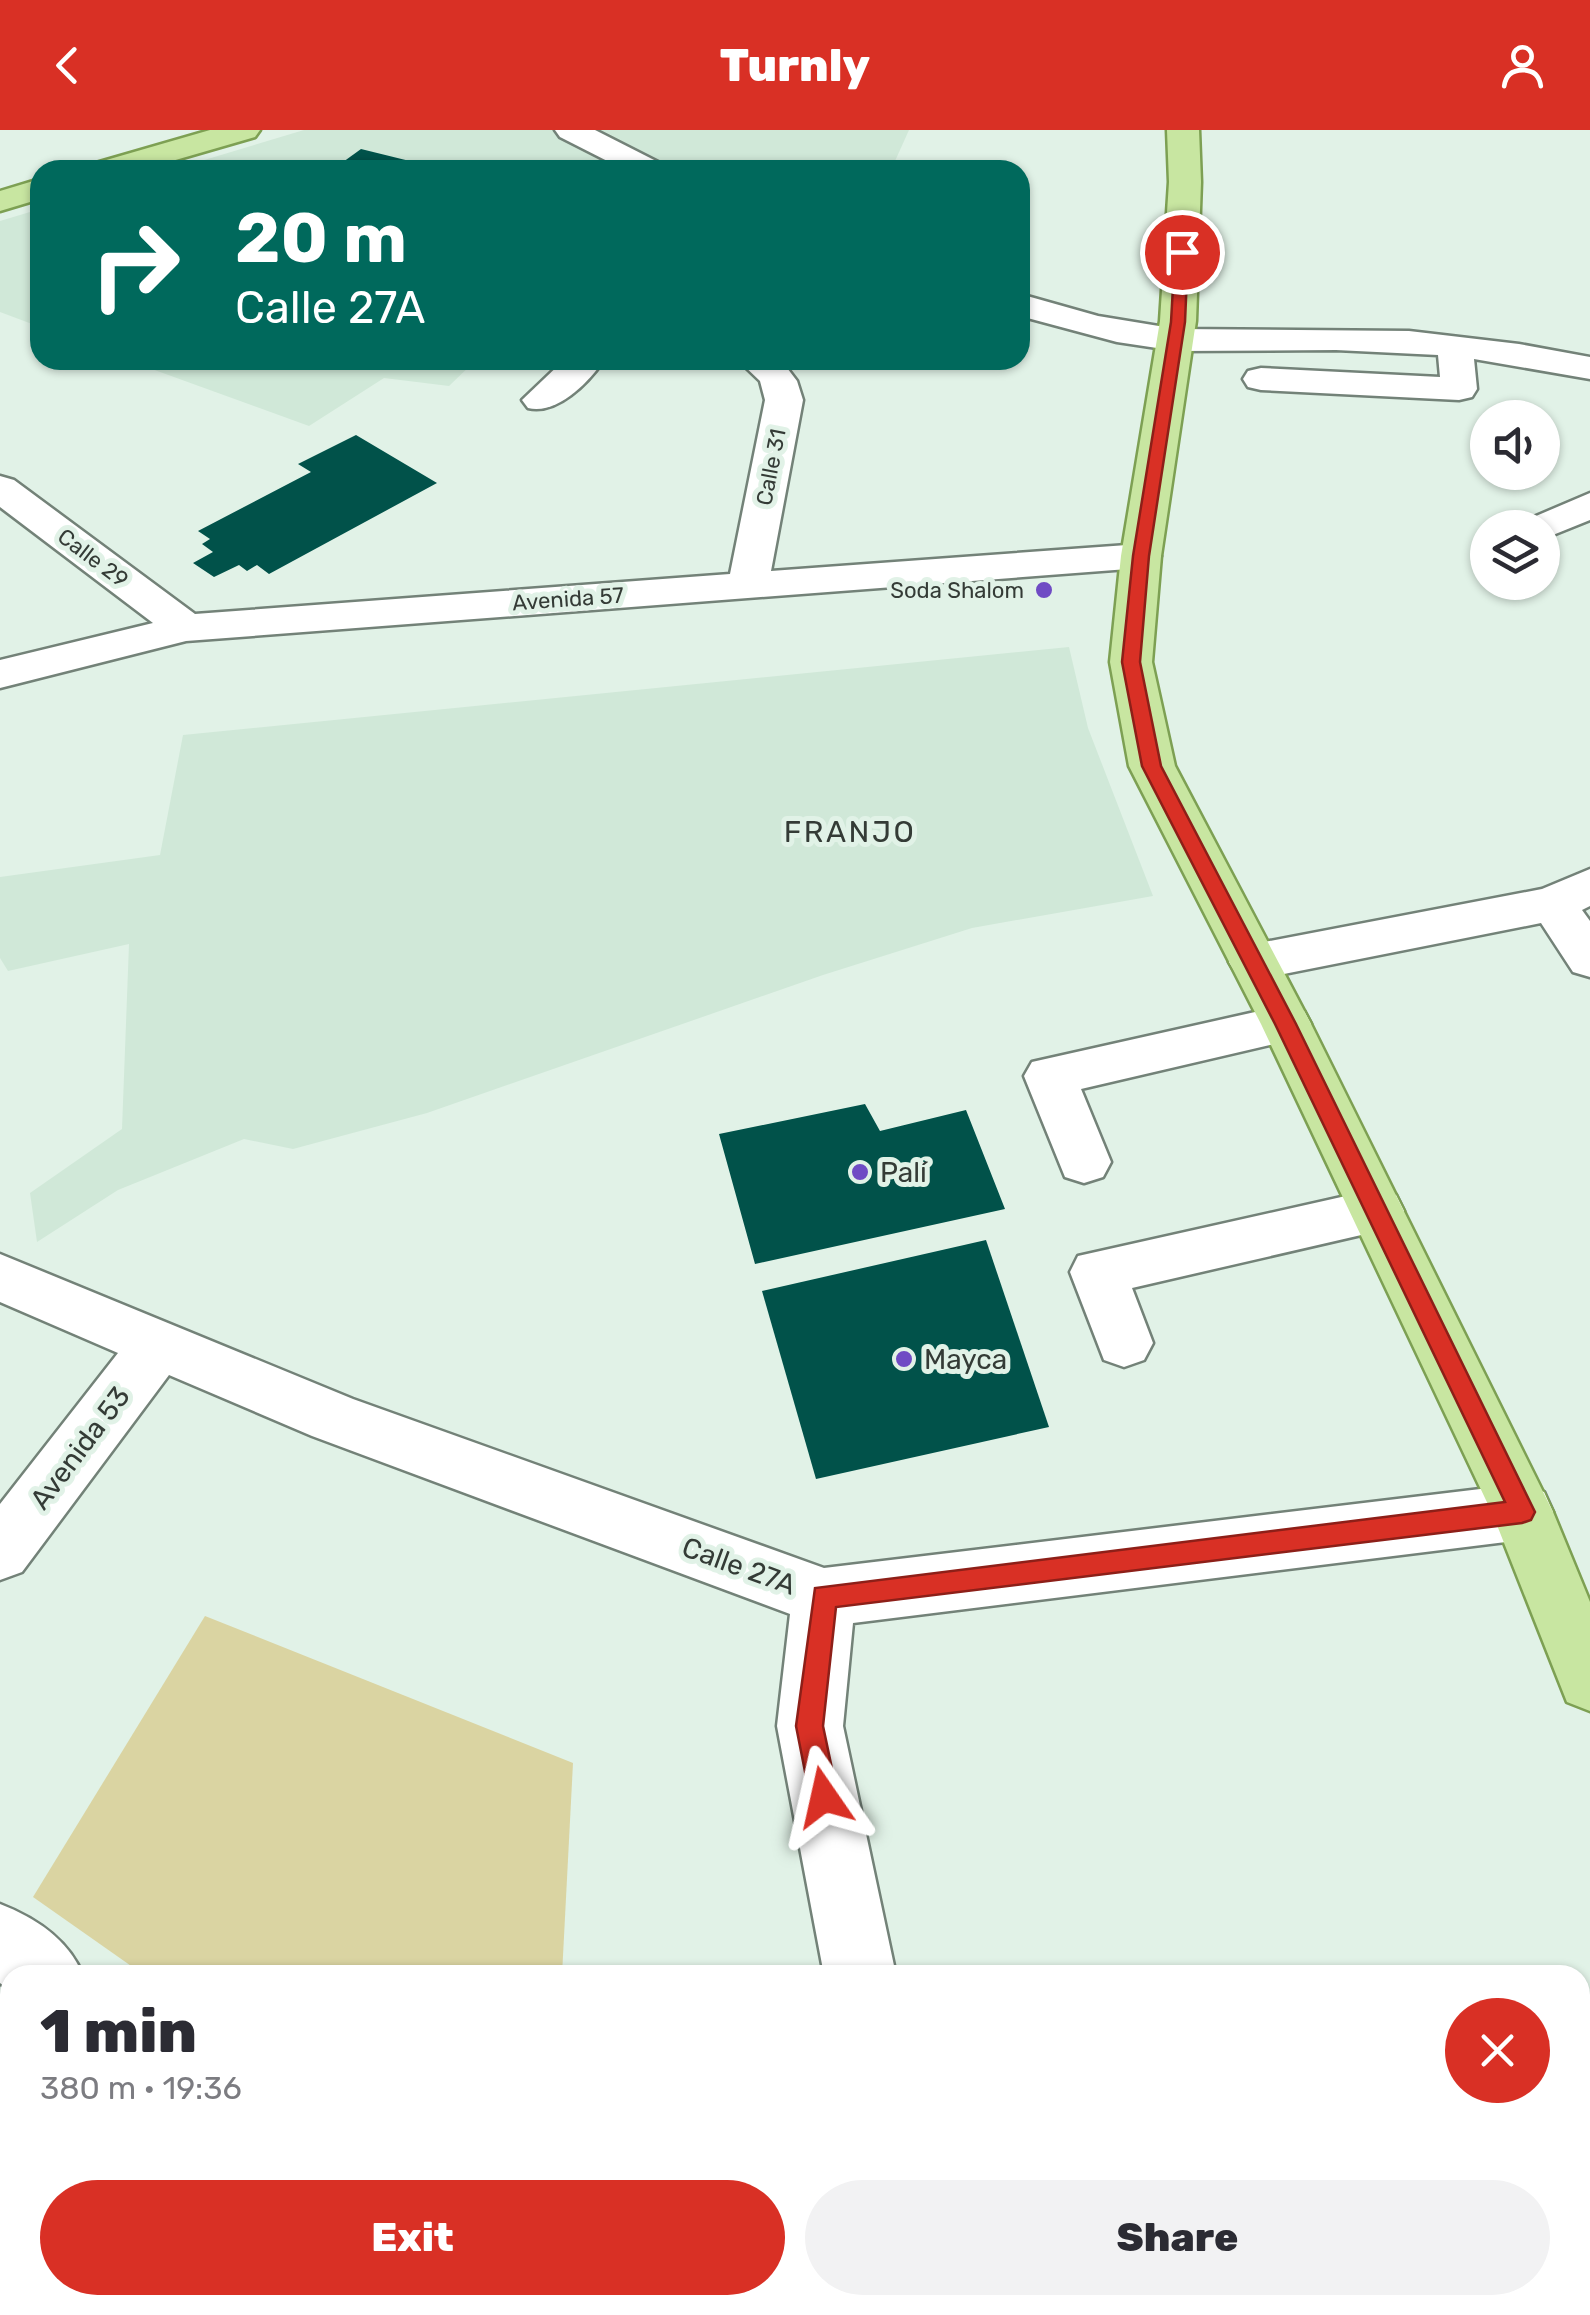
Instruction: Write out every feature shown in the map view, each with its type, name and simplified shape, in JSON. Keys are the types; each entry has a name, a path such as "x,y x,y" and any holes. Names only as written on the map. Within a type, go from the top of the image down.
{"main road":[{"path":"140,160 244,130"},
{"path":"1183,130 1185,182 1176,330 1141,556 1131,662 1152,766 1286,1024 1522,1512 1590,1680"},
{"path":"0,201 30,192"}],"street":[{"path":"570,130 629,160"},
{"path":"1030,308 1082,324 1176,330 1251,343 1300,339 1455,346 1590,368"},
{"path":"1262,379 1459,389 1455,346"},
{"path":"541,400 575,370"},
{"name":"Calle 31","path":"748,586 784,400 782,384 772,370"},
{"name":"Calle 29","path":"0,488 186,628"},
{"path":"1560,519 1590,505"},
{"name":"Avenida 57","path":"0,674 186,628 1141,556"},
{"path":"1254,962 1572,895 1590,959"},
{"path":"1084,1162 1050,1076 1286,1024"},
{"path":"1124,1343 1098,1272 1377,1211"},
{"name":"Calle 27A","path":"0,1277 334,1418 824,1597 1522,1512"},
{"name":"Avenida 53","path":"0,1552 160,1344"},
{"path":"824,1597 810,1726 858,1965"},
{"path":"0,1939 34,1965"}],"shaded area":[{"path":"304,130 909,130 896,160 204,160"},
{"path":"30,212 30,323 0,312 0,221"},
{"path":"155,370 466,370 449,386 384,378 309,426"},
{"path":"1069,647 1088,728 1153,896 972,928 823,975 427,1113 293,1149 244,1139 118,1190 37,1242 30,1193 122,1129 129,944 8,971 0,958 0,877 160,855 183,735"},
{"path":"205,1616 573,1763 563,1965 130,1965 33,1897"}],"building":[{"path":"361,149 406,160 346,160"},
{"path":"356,435 437,483 269,574 257,565 247,571 239,565 214,577 193,563 213,552 202,544 210,539 198,531 311,472 298,464"},
{"name":"Palí","path":"865,1104 880,1131 966,1110 1005,1209 755,1264 719,1134"},
{"name":"Mayca","path":"986,1240 1049,1427 816,1479 762,1291"}],"place":[{"name":"Soda Shalom","path":"1044,590"},
{"name":"Palí","path":"860,1172"},
{"name":"Mayca","path":"904,1359"}],"district":[{"name":"FRANJO","path":"850,832"}],"route":[{"path":"824,1797 810,1726 824,1597 1522,1512 1286,1024 1152,766 1131,662 1141,556 1178,322 1182,252"}]}
